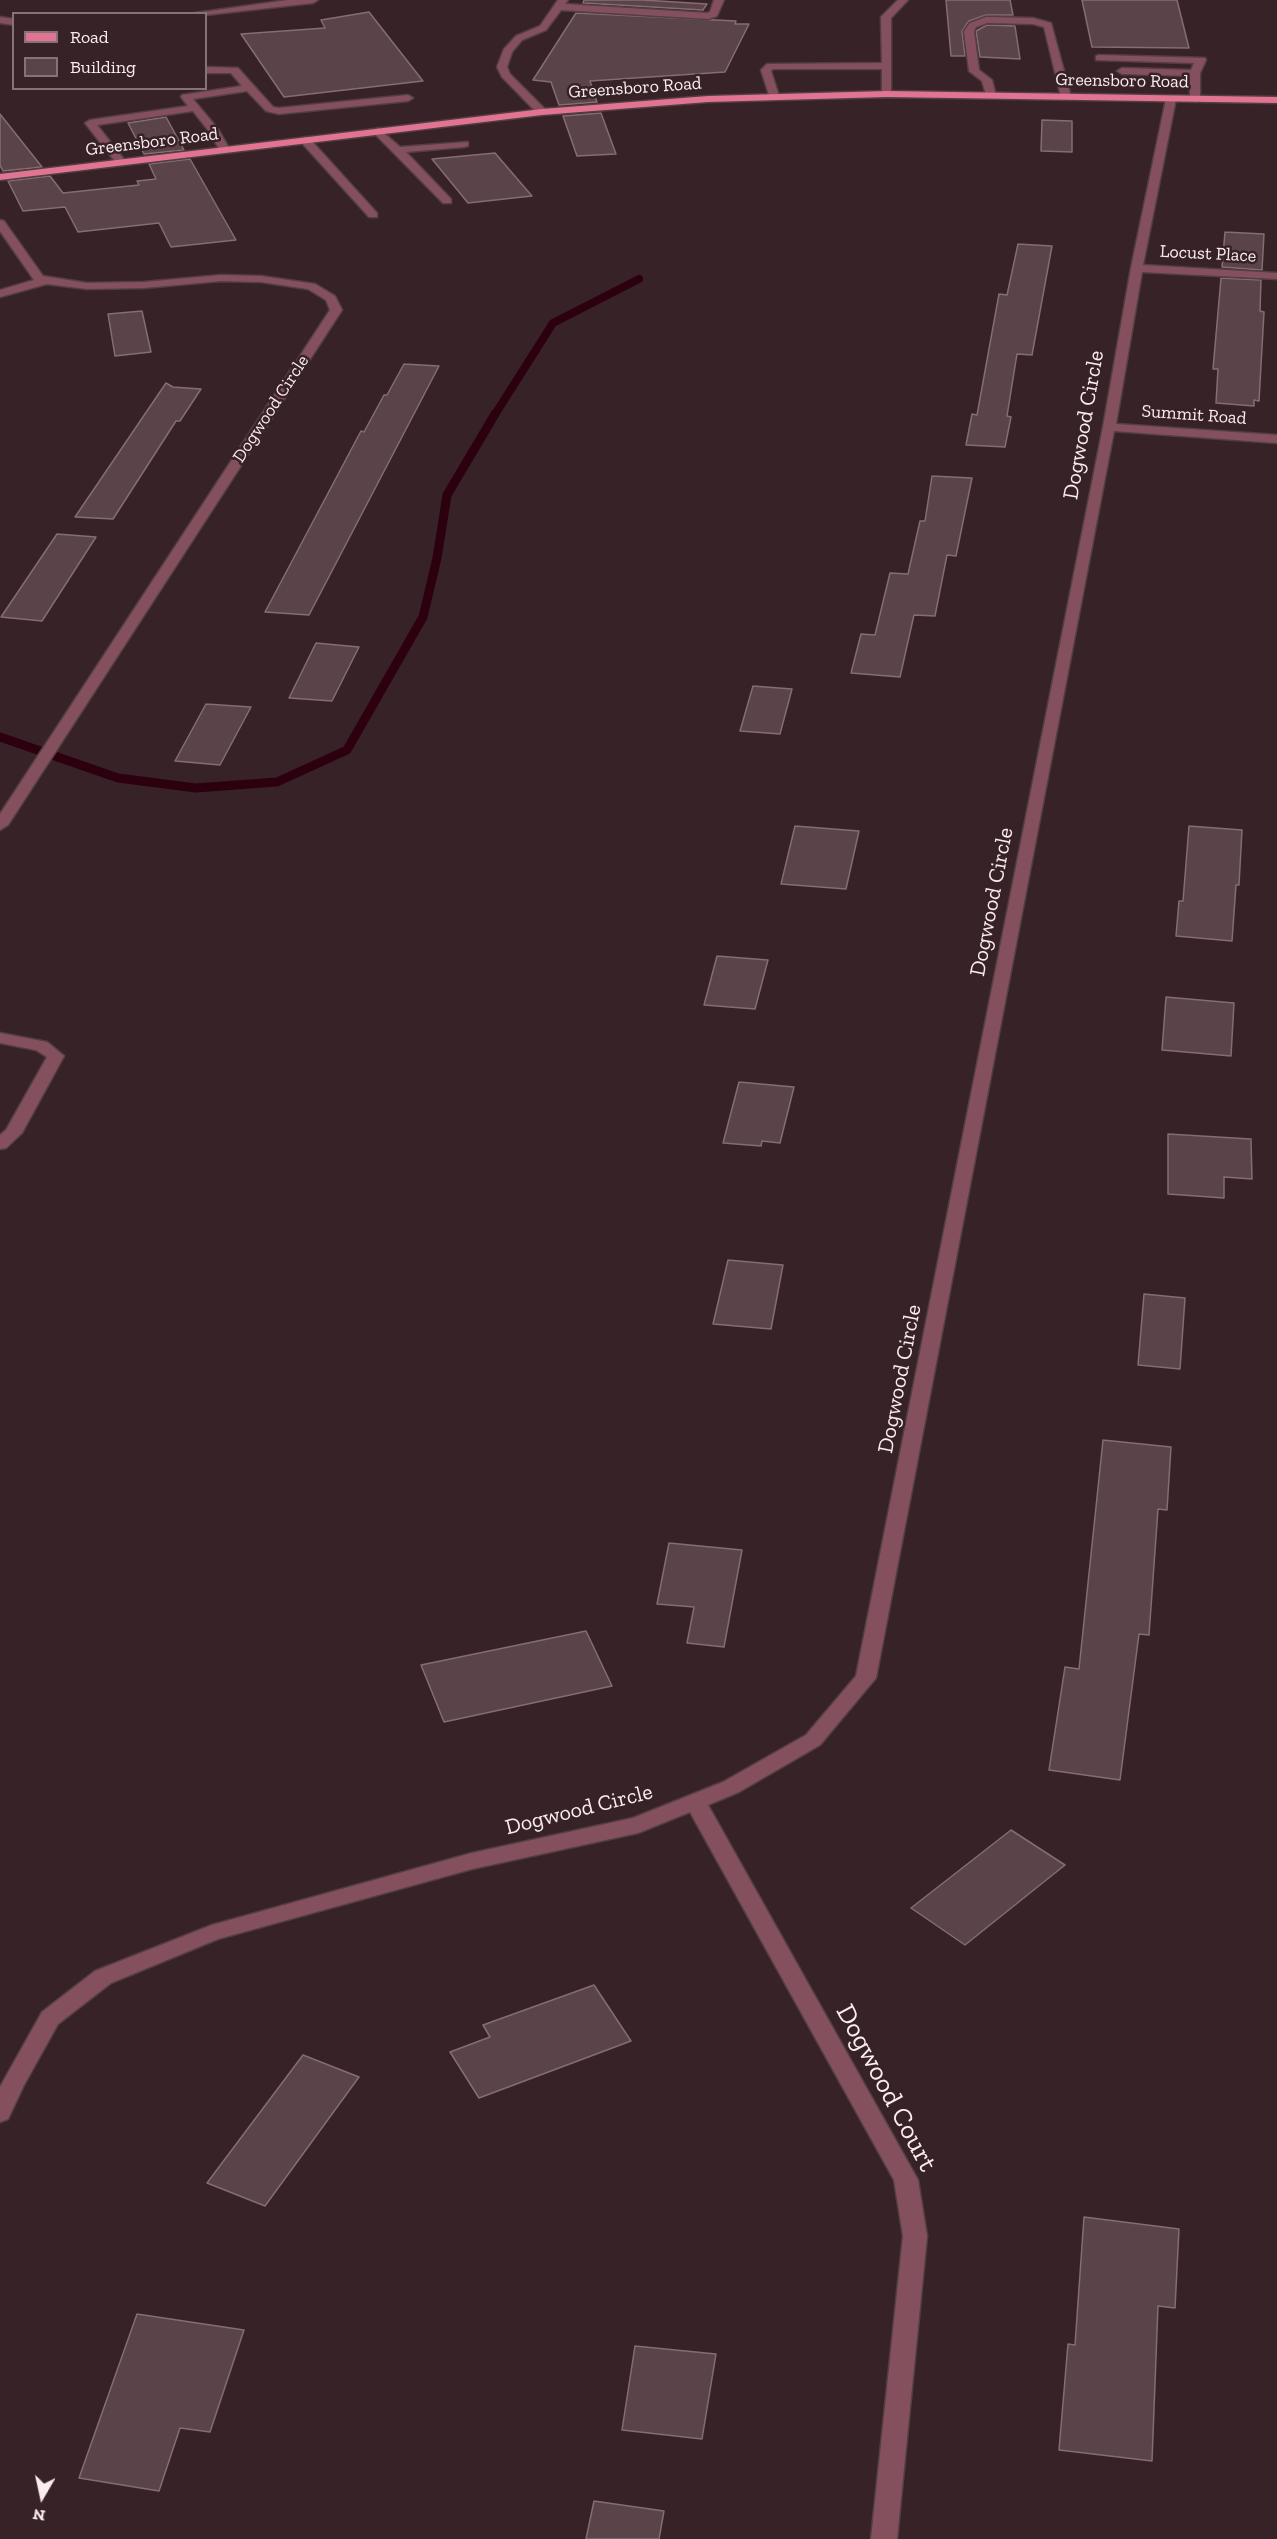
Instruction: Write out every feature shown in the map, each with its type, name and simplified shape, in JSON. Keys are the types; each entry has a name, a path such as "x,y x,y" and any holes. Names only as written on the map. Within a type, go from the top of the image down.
{"main road":[{"name":"Greensboro Road","path":"0,177 542,112 671,101 887,94 1277,100"}],"street":[{"path":"207,12 313,0"},
{"path":"542,112 506,75 502,67 507,51 519,38 543,28 561,4 708,16 714,14 719,0"},
{"path":"887,94 886,17 903,0"},
{"path":"991,96 987,80 974,71 969,31 973,25 986,20 1033,21 1048,25 1066,97"},
{"path":"1099,58 1203,56 1195,73 1195,99"},
{"path":"774,96 766,70 771,66 887,66"},
{"path":"207,70 234,70 270,109 279,111 408,98"},
{"path":"1115,71 1195,73"},
{"path":"182,93 249,88"},
{"path":"182,93 213,129 225,150"},
{"name":"Dogwood Circle","path":"0,2113 13,2084 50,2018 103,1977 212,1934 472,1861 638,1825 730,1787 813,1740 866,1678 1171,99"},
{"path":"121,162 90,123 195,108"},
{"path":"378,131 447,201"},
{"path":"304,140 373,215"},
{"path":"398,150 465,144"},
{"path":"0,223 39,279 47,280"},
{"name":"Locust Place","path":"1137,268 1277,276"},
{"name":"Dogwood Circle","path":"0,825 336,310 331,298 310,286 261,279 221,278 144,285 98,286 55,283 47,280"},
{"path":"0,294 47,280"},
{"name":"Summit Road","path":"1109,427 1277,439"},
{"path":"0,1038 41,1046 56,1056 14,1133 0,1144"},
{"name":"Dogwood Court","path":"695,1801 906,2180 915,2236 884,2539"}],"building":[{"path":"584,0 643,0 707,4 703,10 583,3"},
{"path":"946,0 1010,0 1013,15 986,15 969,21 962,31 965,56 951,56"},
{"path":"1082,0 1177,0 1189,48 1092,47"},
{"path":"369,12 423,81 284,97 241,34 325,28 321,20"},
{"path":"576,13 736,21 735,24 749,24 725,72 590,81 597,102 559,105 551,82 533,80"},
{"path":"987,25 1015,26 1020,59 980,57 976,31"},
{"path":"601,113 616,154 577,156 563,116"},
{"path":"0,114 42,167 3,171 0,165"},
{"path":"166,117 184,150 144,154 128,123"},
{"path":"1042,120 1072,121 1072,152 1041,151"},
{"path":"495,153 532,196 468,203 432,159"},
{"path":"190,159 236,240 171,247 159,223 78,232 65,207 23,211 8,181 50,176 63,193 139,185 137,181 156,179 149,164"},
{"path":"1225,232 1264,234 1262,270 1222,267"},
{"path":"1018,244 1052,246 1032,355 1017,354 1007,416 1011,417 1005,447 966,445 972,414 977,415 999,294 1007,295"},
{"path":"1221,278 1261,280 1260,311 1264,312 1259,401 1254,400 1254,406 1216,403 1218,369 1213,369"},
{"path":"142,311 151,352 115,356 108,314"},
{"path":"404,364 439,366 309,615 265,612 361,431 364,432"},
{"path":"166,383 173,387 201,389 180,421 176,421 113,519 75,517"},
{"path":"932,476 972,478 956,556 947,555 935,616 914,615 900,677 851,673 861,634 875,635 890,573 908,574 920,521 925,521"},
{"path":"57,534 96,537 42,621 1,617"},
{"path":"316,643 359,647 332,701 289,698"},
{"path":"753,686 792,689 780,734 740,731"},
{"path":"206,704 251,707 220,765 175,761"},
{"path":"795,826 859,831 846,889 781,884"},
{"path":"1189,826 1242,830 1239,885 1236,885 1232,941 1176,936 1179,901 1183,901"},
{"path":"717,956 768,960 755,1009 704,1005"},
{"path":"1166,997 1234,1003 1231,1056 1162,1050"},
{"path":"739,1082 794,1087 780,1143 762,1141 761,1146 723,1143"},
{"path":"1168,1134 1251,1139 1252,1179 1224,1177 1224,1198 1168,1194"},
{"path":"728,1260 783,1265 771,1329 713,1324"},
{"path":"1144,1294 1185,1298 1180,1369 1138,1365"},
{"path":"1103,1440 1171,1447 1167,1510 1158,1509 1149,1635 1139,1634 1120,1780 1049,1770 1065,1667 1079,1669"},
{"path":"669,1543 742,1550 724,1647 687,1643 694,1607 657,1604"},
{"path":"586,1631 612,1686 444,1722 421,1665"},
{"path":"1011,1830 1065,1865 965,1945 911,1908"},
{"path":"594,1985 631,2041 479,2098 450,2052 490,2037 483,2025"},
{"path":"303,2055 359,2077 265,2206 207,2183"},
{"path":"1084,2217 1179,2229 1175,2308 1158,2306 1152,2461 1059,2450 1068,2344 1075,2345"},
{"path":"137,2314 244,2330 210,2432 180,2428 159,2491 79,2478"},
{"path":"635,2346 716,2354 702,2439 622,2430"},
{"path":"594,2501 664,2511 659,2539 586,2539"}],"waterway":[{"path":"494,416 553,323 639,279"},
{"path":"0,737 118,778 196,788 277,782 347,750 423,617 437,558 447,495 495,414"}]}
